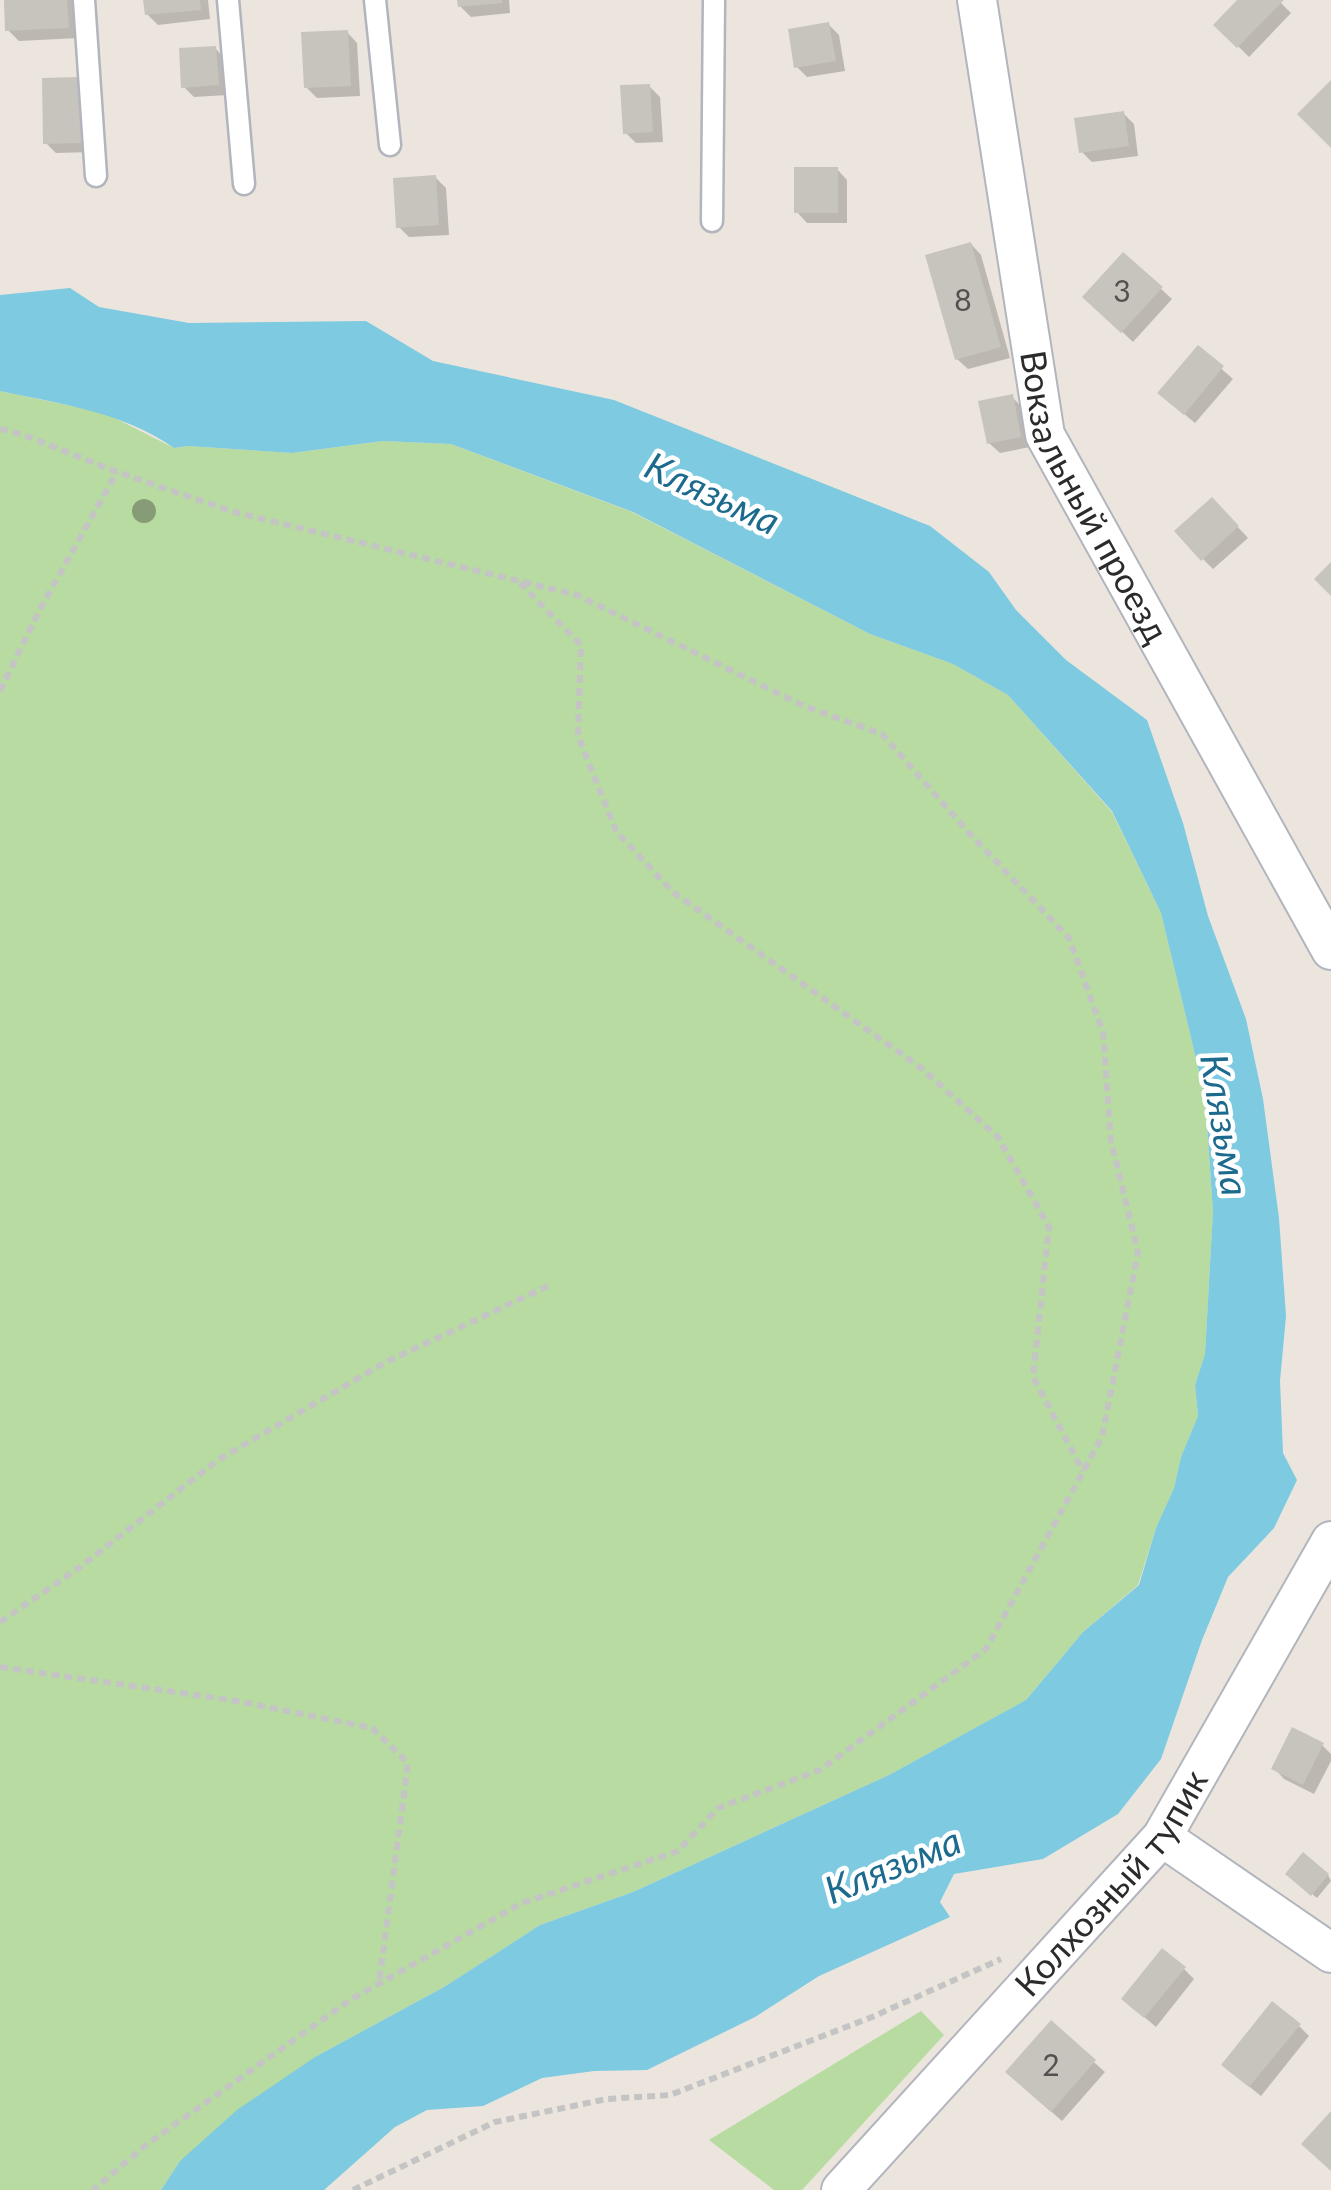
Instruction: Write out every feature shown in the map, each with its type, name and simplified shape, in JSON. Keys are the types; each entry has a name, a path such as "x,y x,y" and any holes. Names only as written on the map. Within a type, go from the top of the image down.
{"street":[{"name":"Вокзальный проезд","path":"977,0 1046,435 1331,950"},
{"name":"Колхозный тупик","path":"841,2190 1162,1837 1331,1541"},
{"path":"1162,1837 1331,1954"}],"lane":[{"path":"84,0 96,176"},
{"path":"228,0 244,184"},
{"path":"376,0 390,145"},
{"path":"712,220 714,0"}],"path":[{"path":"0,429 234,512 577,595 804,706 882,734 1069,938 1103,1032 1111,1141 1138,1252 1102,1437 986,1649 820,1770 718,1808 678,1851 522,1903 350,2000 146,2145 93,2190"},
{"path":"0,691 117,472"},
{"path":"517,580 581,645 578,736 616,830 673,892 920,1067 998,1138 1049,1227 1032,1377 1084,1472"},
{"path":"0,1622 80,1567 218,1460 386,1362 550,1285"},
{"path":"0,1666 238,1700 372,1728 408,1763 379,1983"},
{"path":"353,2190 494,2122 607,2099 670,2095 872,2018 1015,1952"}],"green space":[{"path":"0,391 105,413 174,448 292,453 383,441 451,444 632,512 870,634 953,664 1008,695 1112,812 1161,913 1205,1096 1213,1211 1205,1354 1195,1385 1198,1416 1138,1585 1083,1632 1025,1701 889,1775 633,1892 540,1925 444,1987 315,2057 180,2161 161,2190 0,2190"},
{"path":"921,2011 944,2035 802,2190 774,2190 709,2140"}],"water":[{"name":"Клязьма","path":"70,288 99,307 189,323 366,321 433,361 614,400 930,526 989,572 1016,610 1066,660 1147,720 1183,823 1208,916 1246,1019 1263,1099 1279,1218 1286,1316 1280,1381 1283,1453 1297,1480 1274,1528 1228,1577 1161,1759 1118,1814 1043,1859 954,1874 940,1902 950,1917 819,1976 755,2017 647,2070 594,2071 542,2078 483,2106 427,2110 395,2127 324,2190 161,2190 180,2161 237,2110 315,2057 444,1987 540,1925 633,1892 889,1775 1026,1700 1083,1632 1139,1585 1198,1416 1195,1385 1205,1354 1213,1211 1205,1096 1161,913 1112,811 1008,695 953,664 870,634 633,512 451,444 383,441 292,453 174,448 113,418 0,391 0,295"}],"building":[{"path":"4,0 67,0 69,28 5,31"},
{"path":"143,0 200,0 201,10 145,15"},
{"path":"457,0 502,0 502,3 458,7"},
{"path":"1237,0 1284,0 1237,48 1213,25"},
{"path":"829,22 836,61 794,68 788,29"},
{"path":"348,30 351,86 304,88 301,32"},
{"path":"216,46 219,85 181,88 179,48"},
{"path":"81,77 83,143 43,144 42,78"},
{"path":"1331,80 1331,148 1297,114"},
{"path":"650,84 653,132 623,134 620,85"},
{"path":"1124,111 1129,146 1079,153 1074,118"},
{"path":"794,167 838,167 838,213 794,213"},
{"path":"436,175 439,225 396,228 393,178"},
{"path":"971,242 1001,347 955,360 925,255"},
{"path":"1123,252 1163,287 1121,333 1082,297"},
{"path":"1198,345 1224,366 1184,415 1157,393"},
{"path":"1013,394 1021,437 987,444 978,401"},
{"path":"1212,497 1239,526 1201,561 1174,531"},
{"path":"1331,562 1331,596 1314,579"},
{"path":"1292,1727 1324,1743 1303,1785 1271,1769"},
{"path":"1303,1852 1329,1874 1311,1896 1285,1874"},
{"path":"1162,1948 1186,1967 1144,2018 1121,1999"},
{"path":"1272,2001 1301,2024 1249,2087 1221,2065"},
{"path":"1051,2020 1096,2060 1051,2112 1005,2072"},
{"path":"1331,2111 1331,2171 1301,2144"}]}
